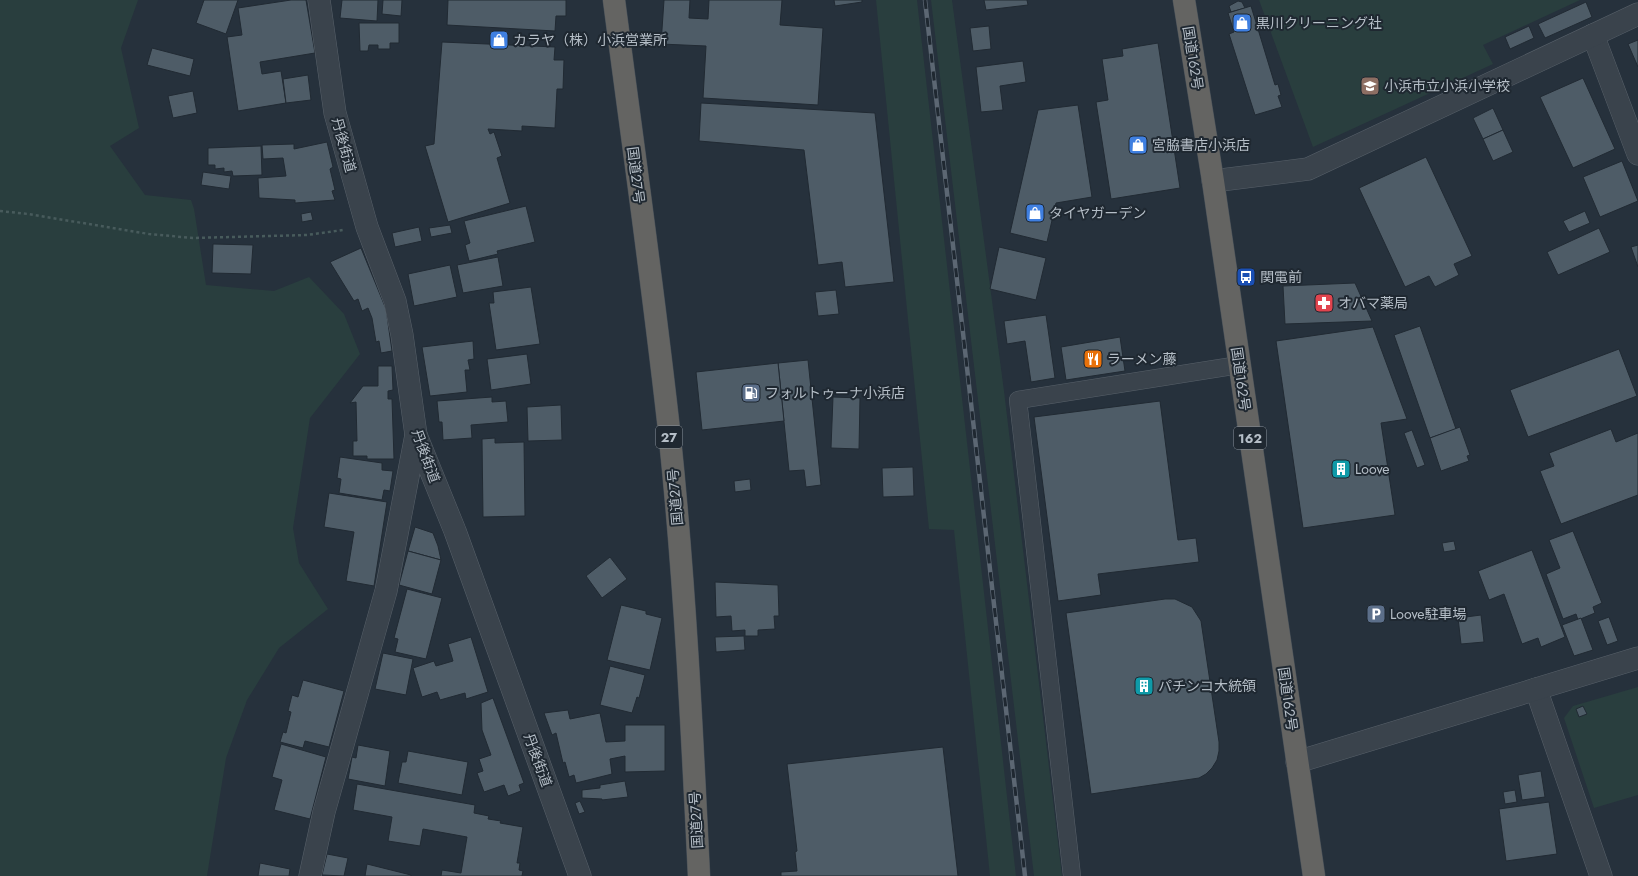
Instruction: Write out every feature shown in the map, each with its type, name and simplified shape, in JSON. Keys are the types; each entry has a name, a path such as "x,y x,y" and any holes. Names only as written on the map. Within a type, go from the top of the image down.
{"highway":[{"name":"国道27号","path":"614,0 670,440 687,638 699,876"},
{"name":"国道162号","path":"1184,0 1213,181 1296,762 1314,876"}],"street":[{"name":"丹後街道","path":"319,0 335,113 367,226 395,301 402,335 416,435 455,531 580,876"},
{"path":"1213,181 1308,169 1638,14"},
{"path":"1593,35 1638,154"},
{"path":"310,876 324,812 386,591 416,435"},
{"path":"1296,762 1638,658"},
{"path":"1536,689 1601,876"}],"lane":[{"path":"1072,876 1018,400 1239,365"}],"path":[{"path":"0,211 28,214 149,234 194,238 307,235 367,226"}],"green space":[{"path":"0,0 138,0 121,48 139,128 110,146 145,195 191,200 194,209 206,285 274,291 309,277 344,314 360,354 310,418 293,528 299,563 328,609 279,648 247,700 226,758 207,876 0,876"},
{"path":"876,0 917,0 1016,876 990,876 954,530 929,529"},
{"path":"931,0 952,0 1004,391 1062,876 1034,876"},
{"name":"小浜市立小浜小学校","path":"1259,0 1580,0 1483,45 1493,64 1313,147"},
{"path":"1638,687 1638,795 1594,808 1564,718 1573,706"}],"building":[{"path":"204,0 238,0 226,34 196,23"},
{"path":"291,0 306,0 315,53 260,62 262,74 281,71 286,103 238,111 227,37 242,35 238,8"},
{"path":"342,0 378,0 377,21 340,18"},
{"path":"383,0 402,0 401,16 382,14"},
{"path":"448,0 566,0 566,16 556,16 555,31 447,25"},
{"path":"664,0 690,0 689,18 708,19 709,0 782,0 780,25 823,28 818,105 703,98 706,46 661,44"},
{"path":"834,0 862,0 862,2 835,6"},
{"path":"984,0 1027,0 1028,5 986,10"},
{"path":"1238,1 1242,2 1245,8 1231,12 1229,6"},
{"path":"1586,2 1592,17 1545,38 1538,24"},
{"path":"1251,6 1275,85 1278,84 1281,95 1278,96 1282,107 1255,115 1229,34 1234,32 1228,13"},
{"path":"359,23 399,23 399,43 390,43 390,49 378,49 378,45 369,45 368,51 360,51"},
{"path":"989,26 991,49 973,51 970,28"},
{"path":"1529,26 1534,38 1510,49 1505,37"},
{"path":"1638,40 1638,67 1628,44"},
{"path":"442,42 555,47 554,60 564,60 563,89 557,89 555,128 522,126 522,131 488,129 490,134 494,132 502,156 497,158 510,203 448,222 425,146 434,144"},
{"name":"宮脇書店小浜店","path":"1158,43 1180,188 1111,199 1096,102 1108,100 1102,59 1123,56 1122,49"},
{"path":"152,48 194,59 190,76 147,65"},
{"path":"1023,61 1026,82 1000,86 1003,110 981,112 976,67"},
{"path":"308,75 311,100 286,103 283,79"},
{"path":"1583,78 1615,149 1573,168 1540,97"},
{"path":"193,91 197,113 173,118 168,96"},
{"path":"701,103 875,113 894,282 845,287 842,262 818,265 804,150 699,141"},
{"path":"1078,105 1092,197 1056,203 1047,242 1010,233 1038,110"},
{"path":"1493,108 1503,130 1483,139 1473,118"},
{"path":"1503,130 1513,152 1493,161 1483,139"},
{"path":"327,142 333,167 330,169 335,190 332,191 335,200 295,203 295,200 259,198 258,178 286,176 283,158 263,159 262,145 294,144 294,149"},
{"path":"261,146 262,175 233,176 232,171 224,172 224,168 215,169 215,165 208,165 208,148"},
{"path":"1426,157 1472,256 1454,264 1459,275 1435,287 1429,276 1405,287 1359,188"},
{"path":"1622,161 1638,201 1600,217 1583,177"},
{"path":"203,172 231,176 229,189 201,185"},
{"path":"526,206 535,242 497,251 498,254 469,261 465,245 470,243 464,221"},
{"path":"1585,211 1590,223 1569,232 1563,221"},
{"path":"311,212 313,220 302,222 301,214"},
{"path":"450,225 452,233 431,237 429,228"},
{"path":"419,227 422,241 395,247 392,233"},
{"path":"1599,228 1610,252 1558,275 1547,252"},
{"path":"213,244 253,245 251,274 212,273"},
{"path":"1638,245 1638,267 1631,247"},
{"path":"999,247 1046,258 1036,300 990,289"},
{"path":"361,248 386,309 392,351 381,353 379,341 376,342 372,318 368,308 362,311 358,299 354,301 330,262"},
{"path":"498,257 503,286 463,293 457,265"},
{"path":"450,265 457,297 414,306 408,274"},
{"name":"オバマ薬局","path":"1355,283 1372,321 1285,324 1283,286"},
{"path":"531,287 540,344 496,350 489,303 494,303 493,292"},
{"path":"836,290 839,314 818,316 815,292"},
{"path":"1046,315 1055,378 1031,382 1025,341 1007,344 1004,321"},
{"path":"1420,326 1456,429 1430,438 1394,335"},
{"name":"Loove","path":"1373,327 1407,419 1381,423 1395,515 1303,528 1276,341"},
{"name":"ラーメン藤","path":"1120,337 1125,371 1066,380 1061,347"},
{"path":"473,341 474,359 468,360 470,370 465,370 467,392 430,396 422,347"},
{"path":"1619,349 1637,396 1528,437 1510,390"},
{"path":"527,354 531,384 491,390 487,359"},
{"path":"808,360 821,485 806,487 804,470 789,471 778,363"},
{"path":"778,363 784,421 702,430 696,372"},
{"path":"378,366 392,366 393,390 388,391 388,399 392,399 394,459 367,459 367,456 353,456 353,441 357,441 356,402 350,403 363,386 378,386"},
{"path":"492,397 492,402 506,401 508,422 471,425 472,438 443,440 442,422 439,422 437,401"},
{"path":"833,397 860,398 859,449 831,448"},
{"path":"1160,401 1178,540 1196,538 1199,562 1098,574 1101,595 1058,601 1034,417"},
{"path":"561,405 562,440 528,441 527,407"},
{"path":"1460,427 1470,455 1467,456 1469,461 1441,471 1430,438"},
{"path":"1611,429 1616,442 1638,433 1638,495 1561,524 1540,471 1554,466 1549,453"},
{"path":"1412,430 1425,465 1417,468 1404,433"},
{"path":"495,438 495,443 524,442 525,516 483,517 482,439"},
{"path":"340,457 382,463 382,470 393,471 390,491 384,490 382,500 339,493 341,479 337,478"},
{"path":"913,467 914,496 883,497 882,468"},
{"path":"750,479 751,490 735,492 734,481"},
{"path":"329,493 387,502 374,586 346,581 354,532 324,527"},
{"path":"415,527 433,533 441,560 408,551"},
{"path":"1573,531 1602,603 1593,607 1595,613 1578,620 1576,614 1563,619 1546,574 1560,568 1549,540"},
{"path":"1454,541 1456,550 1444,552 1442,543"},
{"path":"1532,550 1565,637 1541,647 1538,638 1522,644 1504,594 1489,600 1478,571"},
{"path":"408,551 441,560 432,594 399,585"},
{"path":"610,557 627,579 602,598 586,576"},
{"path":"715,582 778,585 779,616 774,616 775,629 758,630 758,636 745,636 745,630 732,631 731,616 716,617"},
{"path":"407,589 442,598 426,659 395,652 398,639 394,638"},
{"name":"パチンコ大統領","path":"1165,599 1175,599 1192,607 1201,621 1219,742 1217,760 1206,774 1199,778 1091,794 1066,613"},
{"path":"621,605 646,611 646,614 662,618 650,670 607,660"},
{"path":"1481,615 1484,642 1461,644 1458,618"},
{"path":"1609,617 1618,641 1607,645 1598,621"},
{"path":"1581,618 1593,650 1574,656 1562,625"},
{"path":"744,636 745,650 716,652 715,637"},
{"path":"471,637 488,692 466,699 465,693 440,700 437,692 422,697 413,668 434,661 436,666 453,661 448,644"},
{"path":"383,653 413,659 406,695 375,689"},
{"path":"610,666 645,675 639,698 637,697 632,713 600,705"},
{"path":"303,680 344,691 329,747 305,741 303,748 280,742 283,732 286,733 291,712 288,711 292,695 298,697"},
{"path":"493,698 524,783 519,785 521,791 508,796 504,785 484,792 477,773 483,771 479,759 491,755 482,730 481,703"},
{"path":"1583,706 1587,714 1579,717 1576,709"},
{"path":"568,710 570,719 600,713 606,742 625,741 625,725 665,725 665,771 625,772 625,756 610,759 612,774 576,783 574,775 569,777 565,762 563,763 556,733 552,735 544,713"},
{"path":"281,744 326,757 310,819 274,810 282,780 272,777"},
{"path":"358,745 390,751 385,786 348,779 352,757 356,758"},
{"path":"943,747 958,876 781,876 781,872 797,871 795,852 797,851 787,764"},
{"path":"408,751 468,762 462,795 398,783 402,762 406,762"},
{"path":"1541,771 1545,797 1522,800 1518,775"},
{"path":"625,781 628,797 602,800 582,798 582,790 600,788 600,785"},
{"path":"357,784 475,805 474,813 489,816 488,819 501,821 500,823 523,827 517,863 520,863 519,870 523,871 522,876 441,876 442,870 461,873 467,837 423,829 420,846 388,841 392,817 353,810"},
{"path":"1515,790 1517,802 1505,804 1503,792"},
{"path":"580,801 585,812 579,814 575,803"},
{"path":"1549,802 1557,854 1506,861 1499,809"},
{"path":"327,854 348,858 344,876 322,875"},
{"path":"260,863 290,869 289,876 258,876"},
{"path":"367,864 411,875 411,876 365,876"}],"railway":[{"path":"925,0 1025,876"}],"place":[{"name":"黒川クリーニング社","path":"1242,23"},
{"name":"カラヤ（株）小浜営業所","path":"499,40"},
{"name":"小浜市立小浜小学校","path":"1370,86"},
{"name":"宮脇書店小浜店","path":"1138,145"},
{"name":"タイヤガーデン","path":"1035,213"},
{"name":"関電前","path":"1246,277"},
{"name":"オバマ薬局","path":"1324,303"},
{"name":"ラーメン藤","path":"1093,359"},
{"name":"フォルトゥーナ小浜店","path":"751,393"},
{"name":"Loove","path":"1341,469"},
{"name":"Loove駐車場","path":"1376,614"},
{"name":"パチンコ大統領","path":"1144,686"}]}
